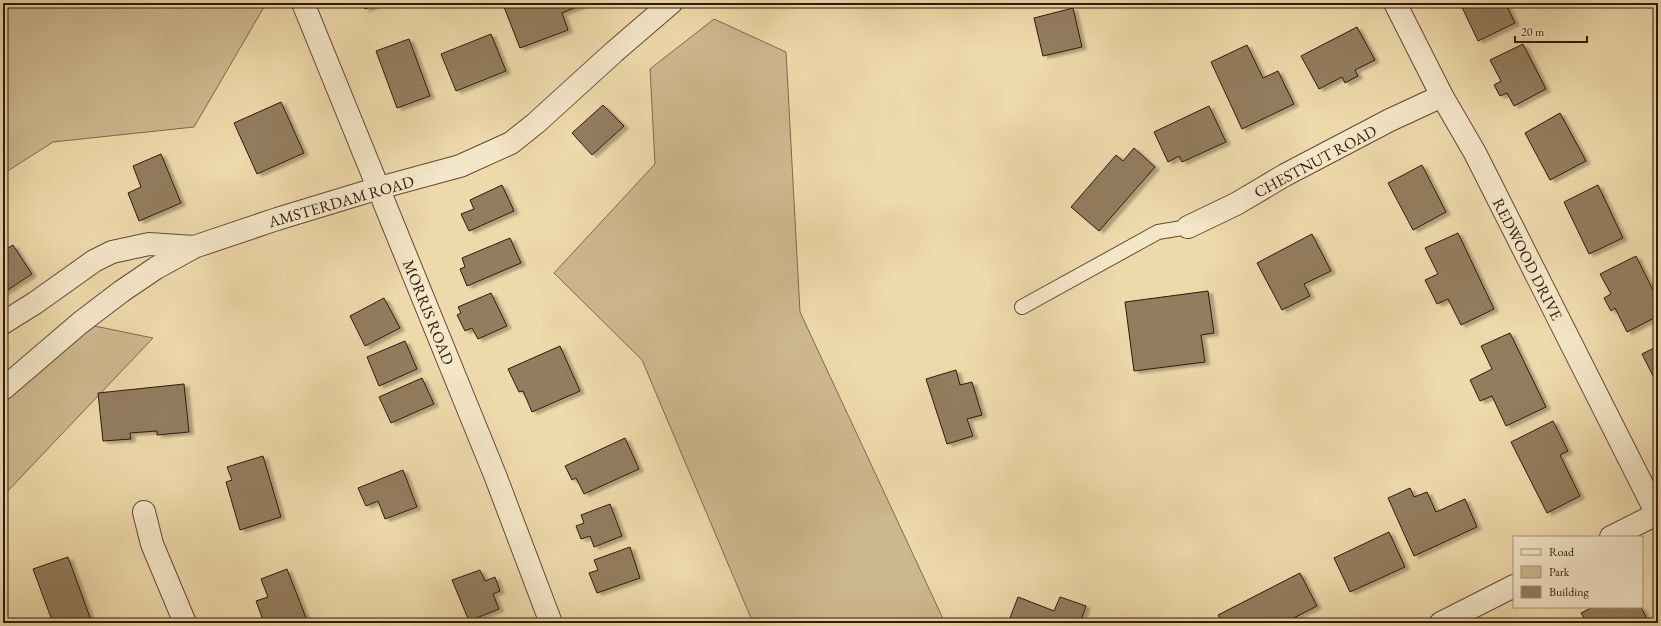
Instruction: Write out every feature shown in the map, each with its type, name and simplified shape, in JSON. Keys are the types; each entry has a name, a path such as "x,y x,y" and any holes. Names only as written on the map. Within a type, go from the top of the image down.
{"street":[{"name":"MORRIS ROAD","path":"303,3 495,475 551,623"},
{"name":"AMSTERDAM ROAD","path":"3,389 80,323 116,296 156,268 194,247 277,219 379,188 460,166 511,143 536,124 614,52 671,3"},
{"name":"REDWOOD DRIVE","path":"1395,3 1442,96 1475,153 1657,515"},
{"name":"CHESTNUT ROAD","path":"1188,227 1236,204 1383,124 1442,96"},
{"path":"3,323 35,303 94,261 112,252 149,244 194,247"},
{"path":"144,512 152,544 185,623"},
{"path":"1613,536 1657,515"},
{"path":"1442,623 1513,587"}],"lane":[{"path":"1022,308 1158,232 1188,227"}],"green space":[{"path":"3,3 262,3 264,7 194,127 53,142 3,174"},
{"path":"714,19 786,52 800,312 945,623 753,623 642,360 554,273 655,164 650,69"},
{"path":"80,323 153,338 3,496 3,389"}],"building":[{"path":"363,3 380,3 365,9"},
{"path":"516,3 584,4 562,13 568,30 520,48 504,7"},
{"path":"1460,3 1508,3 1506,4 1515,23 1478,41"},
{"path":"1073,8 1082,47 1043,56 1034,18"},
{"path":"1357,27 1375,60 1355,70 1358,76 1345,83 1342,77 1319,89 1301,56"},
{"path":"491,34 506,71 456,91 441,54"},
{"path":"409,39 430,96 397,108 376,51"},
{"path":"1523,44 1546,89 1514,106 1507,93 1500,96 1494,85 1501,81 1490,60"},
{"path":"1247,45 1263,78 1278,71 1294,104 1242,129 1211,62"},
{"path":"281,102 304,153 257,174 234,123"},
{"path":"603,105 624,126 592,155 572,133"},
{"path":"1209,106 1226,142 1182,162 1179,156 1168,162 1154,132"},
{"path":"1560,113 1586,161 1550,180 1525,133"},
{"path":"1134,148 1155,167 1099,231 1071,207 1116,155 1123,161"},
{"path":"161,154 181,203 139,221 128,193 141,187 133,166"},
{"path":"1422,165 1446,212 1413,230 1388,183"},
{"path":"502,185 514,211 469,231 461,214 474,209 470,200"},
{"path":"1598,185 1623,238 1589,254 1564,202"},
{"path":"1458,233 1494,309 1461,325 1448,299 1437,304 1425,280 1438,274 1425,248"},
{"path":"1312,234 1331,271 1304,284 1310,296 1282,310 1257,263"},
{"path":"510,238 521,263 467,286 460,269 465,267 462,258"},
{"path":"13,245 32,274 3,293 3,251"},
{"path":"1636,256 1658,300 1658,316 1627,332 1615,308 1611,311 1604,298 1611,294 1600,274"},
{"path":"1208,291 1214,333 1201,335 1205,362 1134,371 1125,302"},
{"path":"491,293 507,326 478,339 472,328 465,331 457,315 461,313 458,307"},
{"path":"384,298 400,328 365,346 350,316"},
{"path":"1510,333 1546,407 1506,426 1492,396 1480,401 1470,380 1492,369 1481,346"},
{"path":"405,341 417,369 379,386 367,357"},
{"path":"560,346 580,391 532,412 523,391 519,392 508,369"},
{"path":"1658,346 1658,386 1642,354"},
{"path":"956,370 960,385 972,382 982,415 967,419 973,436 947,444 926,379"},
{"path":"422,378 434,404 391,423 379,397"},
{"path":"184,384 189,432 157,435 157,431 130,433 131,439 103,441 98,393"},
{"path":"1553,421 1568,451 1560,455 1580,496 1547,513 1511,442"},
{"path":"625,438 639,469 584,494 576,478 572,480 565,466"},
{"path":"263,456 281,517 240,530 226,482 232,480 227,467"},
{"path":"403,470 417,507 385,519 378,501 366,506 358,488"},
{"path":"1410,488 1414,497 1427,492 1436,512 1465,499 1477,527 1414,556 1388,498"},
{"path":"610,504 622,536 594,547 590,536 581,539 576,526 584,523 581,515"},
{"path":"1389,532 1405,567 1350,592 1334,558"},
{"path":"630,547 640,578 597,593 589,573 598,570 594,560"},
{"path":"68,557 92,623 53,623 33,569"},
{"path":"287,569 308,623 264,623 256,601 268,597 261,579"},
{"path":"480,570 485,581 495,577 500,591 493,594 499,609 469,621 452,580"},
{"path":"1300,573 1317,606 1284,623 1222,623 1218,615"},
{"path":"1018,597 1054,611 1060,597 1086,606 1080,623 1008,623"},
{"path":"1591,608 1642,608 1649,623 1587,623 1581,613"}]}
